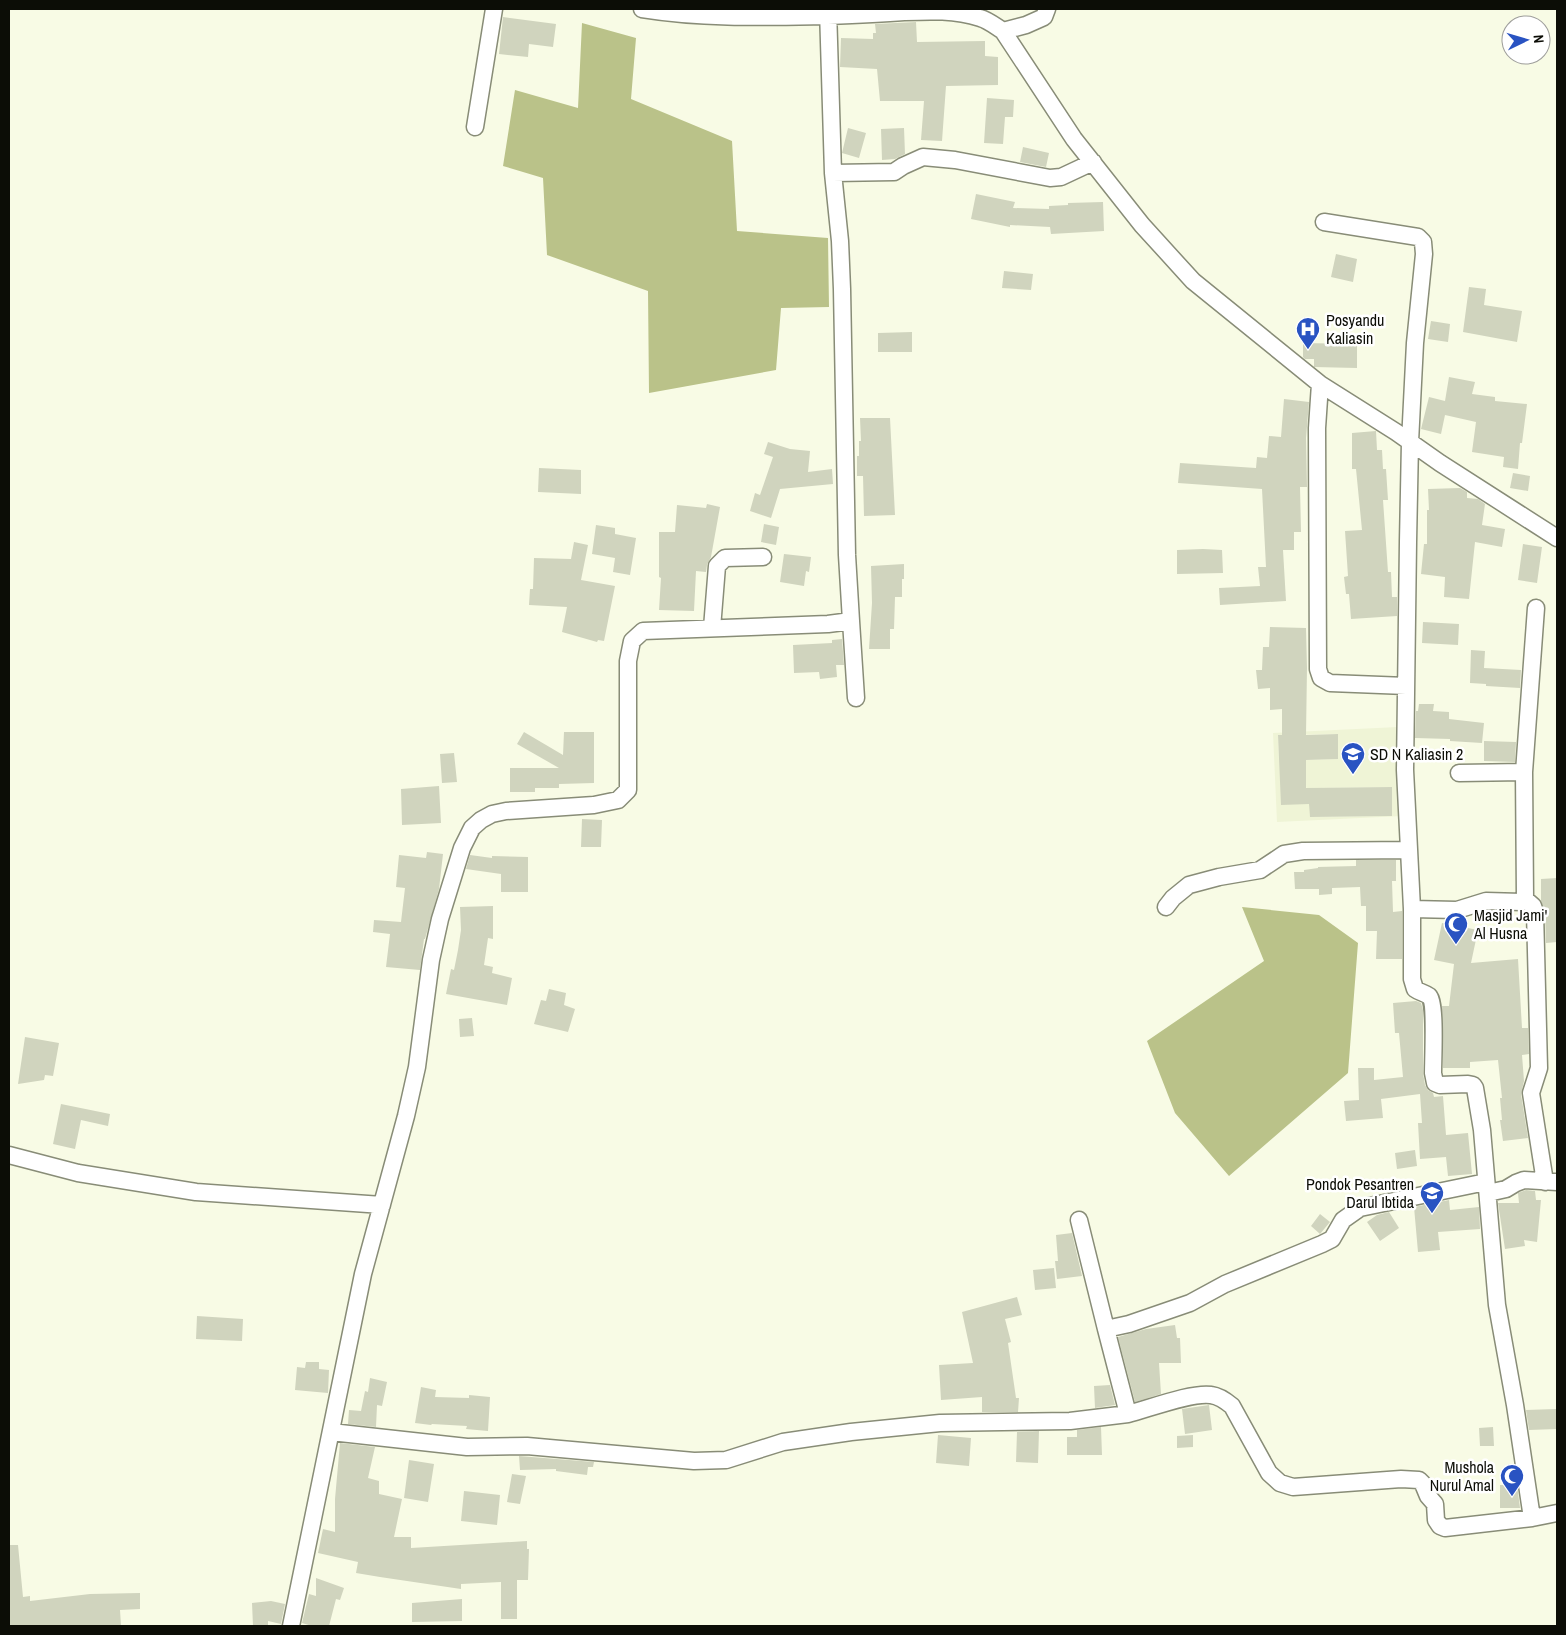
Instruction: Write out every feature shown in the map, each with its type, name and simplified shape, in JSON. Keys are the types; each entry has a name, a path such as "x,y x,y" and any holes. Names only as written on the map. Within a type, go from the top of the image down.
{"street":[{"path":"475,127 494,9"},
{"path":"642,9 720,17 829,12 939,11 955,12 982,18 1003,31 1074,139 1142,224 1192,281 1320,384 1557,538"},
{"path":"1003,31 1044,18 1047,9"},
{"path":"829,12 833,173 840,241 847,554 856,698"},
{"path":"833,173 894,172 923,157 955,160 1050,178 1061,176 1093,162"},
{"path":"1324,222 1418,237 1423,242 1424,254 1410,442 1406,686 1405,770 1412,909 1412,979 1415,990 1428,995 1431,999 1433,1010 1432,1073 1435,1083 1440,1085 1468,1084 1473,1085 1475,1088 1482,1130 1497,1305 1517,1414 1532,1518"},
{"path":"1320,384 1317,428 1318,669 1321,678 1330,683 1406,686"},
{"path":"712,628 717,566 725,558 763,557"},
{"path":"1106,1330 1190,1303 1225,1284 1322,1244 1332,1239 1343,1220 1360,1208 1487,1188 1506,1189 1524,1180 1551,1182 1531,1093 1540,1068 1535,912 1533,906 1525,899 1524,772 1536,608"},
{"path":"291,1626 363,1274 417,1067 431,960 440,919 462,848 472,828 492,814 594,805 618,800 628,790 628,661 632,641 643,631 828,624 851,621"},
{"path":"1459,772 1524,772"},
{"path":"1166,907 1173,898 1190,886 1219,877 1260,870 1284,854 1303,851 1408,850"},
{"path":"1412,909 1457,910 1486,901 1522,902 1525,899"},
{"path":"9,1155 78,1173 196,1192 382,1205"},
{"path":"1079,1220 1128,1414"},
{"path":"330,1432 467,1447 527,1446 694,1462 726,1460 783,1442 851,1432 940,1423 1070,1421 1128,1414 1189,1397 1212,1395 1223,1399 1232,1406 1268,1473 1280,1483 1293,1488 1402,1479 1418,1480 1423,1484 1428,1496 1435,1504 1436,1520 1440,1526 1445,1528 1532,1518 1557,1513"}],"shaded area":[{"name":"SD N Kaliasin 2","path":"1398,727 1402,816 1277,822 1273,733","holes":["1337,734 1338,759 1279,761 1278,735","1305,763 1307,804 1280,764","1391,787 1392,816 1310,817 1309,788"]}],"green space":[{"path":"582,23 636,38 631,99 732,141 737,231 828,238 829,307 781,308 776,370 649,393 648,291 547,255 543,178 503,166 515,90 578,108"},
{"path":"1242,907 1319,915 1358,943 1348,1073 1229,1176 1175,1113 1147,1041 1264,961"}],"building":[{"path":"503,17 556,24 553,47 529,44 528,57 499,54"},
{"path":"916,22 917,42 985,41 985,56 998,57 998,85 946,86 942,141 921,140 924,101 880,101 877,69 840,67 841,38 873,39 873,33 876,33 875,24"},
{"path":"987,98 1014,100 1013,117 1005,117 1003,144 984,143"},
{"path":"848,128 866,133 859,158 842,153"},
{"path":"904,128 905,154 895,159 882,160 881,129"},
{"path":"1023,147 1049,153 1046,167 1020,162"},
{"path":"976,194 1015,202 1013,208 1049,209 1049,206 1068,205 1068,203 1103,202 1104,231 1051,234 1050,227 1010,225 1010,227 971,219"},
{"path":"1336,254 1357,259 1353,282 1331,277"},
{"path":"1004,271 1033,274 1031,290 1002,288"},
{"path":"1469,287 1486,289 1484,305 1522,311 1517,342 1463,332"},
{"path":"1431,321 1450,324 1448,342 1428,339"},
{"path":"912,332 912,352 878,352 878,333"},
{"path":"1303,343 1357,344 1357,368 1314,367 1314,359 1305,359 1303,357"},
{"path":"1449,377 1475,382 1472,394 1495,397 1495,401 1527,404 1522,443 1520,443 1518,469 1503,467 1504,457 1472,452 1476,422 1445,415 1441,434 1421,429 1429,397 1445,401"},
{"path":"1284,399 1309,402 1306,438 1307,487 1300,487 1301,532 1294,532 1294,550 1283,550 1286,601 1220,605 1219,588 1260,586 1258,567 1266,567 1262,489 1178,483 1180,463 1256,468 1257,457 1267,458 1269,436 1281,437"},
{"path":"860,418 890,418 895,515 864,516 863,476 857,476 857,456 859,456 859,441 861,441"},
{"path":"1376,431 1377,450 1382,450 1383,469 1386,469 1388,500 1383,500 1388,572 1391,572 1392,597 1397,597 1397,616 1351,619 1349,594 1346,594 1344,577 1348,576 1345,531 1362,530 1356,469 1352,469 1352,433"},
{"path":"768,442 790,449 810,451 808,472 832,469 833,484 780,489 771,518 750,511 755,493 760,495 773,457 764,454"},
{"path":"539,468 581,470 581,494 538,492"},
{"path":"1513,473 1530,476 1528,491 1510,488"},
{"path":"1460,488 1467,492 1467,498 1478,499 1485,504 1482,525 1505,529 1502,547 1475,542 1469,599 1444,597 1445,577 1421,574 1424,544 1427,544 1428,489"},
{"path":"707,504 720,507 711,557 706,572 696,571 694,611 659,610 661,578 659,577 659,532 675,532 677,505 706,508"},
{"path":"764,524 779,527 776,545 761,542"},
{"path":"596,525 615,528 615,534 636,538 630,575 613,572 615,558 592,554"},
{"path":"574,542 588,545 581,580 615,586 604,641 598,640 597,642 562,632 567,607 529,605 530,589 533,589 534,558 571,559"},
{"path":"1523,544 1542,547 1537,583 1518,580"},
{"path":"1177,550 1222,550 1223,573 1177,574"},
{"path":"784,554 811,557 809,572 806,571 804,586 780,582"},
{"path":"904,564 902,597 895,597 894,629 890,629 890,649 869,649 872,603 871,566"},
{"path":"1423,622 1459,624 1458,645 1422,643"},
{"path":"1270,627 1306,628 1306,735 1338,734 1338,759 1306,760 1306,788 1392,787 1392,816 1310,817 1309,804 1281,805 1278,735 1282,735 1282,709 1270,710 1270,688 1258,689 1256,670 1262,670 1263,647 1269,647"},
{"path":"842,639 844,665 836,665 837,677 820,679 819,672 794,673 793,645 832,643 832,640"},
{"path":"1471,650 1485,651 1484,668 1521,670 1520,688 1470,683"},
{"path":"1419,704 1434,704 1433,711 1449,712 1449,719 1484,723 1482,743 1450,741 1450,739 1415,738 1416,711 1418,711"},
{"path":"524,732 563,755 564,732 594,732 594,783 559,784 559,788 535,788 535,792 510,792 510,768 559,768 517,744"},
{"path":"1484,741 1516,742 1515,762 1484,761"},
{"path":"454,753 457,782 442,783 440,754"},
{"path":"439,786 441,823 402,825 401,789"},
{"path":"582,819 602,820 601,847 581,847"},
{"path":"427,852 443,854 439,889 424,939 420,970 386,967 390,934 373,932 374,920 401,922 405,888 396,887 399,855 426,858"},
{"path":"470,855 492,858 492,856 528,857 528,892 501,892 501,874 466,869"},
{"path":"1356,860 1396,860 1396,881 1392,881 1393,912 1402,911 1402,959 1376,959 1377,931 1366,931 1366,906 1361,906 1360,887 1332,888 1332,894 1319,895 1319,889 1295,889 1294,872 1304,872 1304,870 1318,867 1356,866"},
{"path":"1557,878 1557,942 1546,943 1545,912 1541,901 1541,879"},
{"path":"493,906 493,939 488,938 484,965 493,967 492,973 512,978 507,1005 446,994 451,969 454,970 458,950 461,930 460,907"},
{"path":"1442,923 1478,930 1471,963 1518,959 1522,1028 1528,1028 1529,1054 1522,1055 1524,1081 1521,1094 1528,1138 1503,1141 1500,1120 1502,1120 1500,1098 1502,1098 1498,1060 1470,1062 1470,1068 1443,1068 1442,1006 1449,1006 1454,964 1434,960"},
{"path":"549,989 566,993 564,1005 575,1009 568,1032 534,1024 541,1000 546,1001"},
{"path":"1416,1001 1421,1003 1423,1010 1423,1073 1425,1085 1433,1093 1434,1097 1443,1096 1446,1135 1468,1133 1472,1174 1448,1176 1446,1157 1420,1159 1418,1123 1422,1123 1420,1094 1381,1099 1383,1118 1346,1121 1344,1101 1359,1100 1358,1068 1374,1068 1374,1080 1403,1077 1399,1033 1395,1033 1393,1003"},
{"path":"472,1018 474,1036 460,1037 459,1019"},
{"path":"25,1037 59,1043 53,1076 45,1075 44,1080 18,1084"},
{"path":"61,1104 110,1114 108,1126 81,1120 75,1149 53,1144"},
{"path":"1415,1150 1417,1166 1397,1169 1395,1153"},
{"path":"1526,1190 1535,1191 1536,1200 1541,1200 1537,1242 1524,1240 1525,1246 1505,1249 1498,1203 1519,1203 1518,1193"},
{"path":"1449,1200 1450,1210 1479,1207 1480,1229 1438,1232 1440,1250 1418,1252 1414,1207"},
{"path":"1389,1212 1399,1228 1380,1241 1367,1222 1377,1215"},
{"path":"1320,1214 1330,1222 1320,1234 1311,1226"},
{"path":"1072,1233 1082,1276 1057,1279 1055,1261 1058,1261 1056,1235"},
{"path":"1054,1268 1056,1288 1035,1290 1033,1270"},
{"path":"1017,1297 1022,1315 1005,1319 1011,1342 1008,1343 1016,1398 1019,1398 1018,1412 982,1412 982,1397 941,1400 939,1365 973,1363 962,1312"},
{"path":"197,1316 243,1319 242,1341 196,1339"},
{"path":"1175,1325 1177,1338 1180,1338 1181,1363 1159,1363 1161,1394 1135,1402 1118,1337 1146,1329"},
{"path":"306,1362 319,1362 319,1369 329,1370 328,1393 295,1390 297,1367 305,1368"},
{"path":"370,1378 387,1382 382,1406 377,1405 376,1427 348,1424 349,1410 361,1411 365,1391 368,1392"},
{"path":"1110,1385 1115,1405 1095,1408 1094,1386"},
{"path":"421,1387 436,1390 435,1397 469,1398 469,1395 490,1397 488,1431 466,1429 467,1426 415,1423"},
{"path":"1209,1405 1212,1430 1185,1434 1182,1409"},
{"path":"1556,1409 1557,1429 1529,1430 1526,1410"},
{"path":"1101,1427 1102,1455 1067,1455 1067,1437 1077,1437 1077,1430"},
{"path":"1493,1427 1494,1446 1480,1446 1479,1428"},
{"path":"1039,1431 1038,1463 1016,1462 1017,1432"},
{"path":"938,1435 971,1438 969,1466 936,1463"},
{"path":"1193,1435 1193,1447 1177,1448 1177,1436"},
{"path":"340,1443 375,1447 368,1478 379,1481 379,1494 402,1499 394,1537 411,1537 411,1548 527,1541 527,1549 529,1549 528,1580 517,1580 517,1619 501,1619 501,1582 461,1584 461,1589 380,1577 356,1573 358,1562 318,1553 323,1529 335,1532 335,1499"},
{"path":"519,1456 594,1462 593,1467 588,1467 587,1475 556,1471 556,1469 520,1470"},
{"path":"409,1460 434,1464 428,1502 404,1498"},
{"path":"512,1474 526,1476 520,1504 507,1502"},
{"name":"Mushola Nurul Amal","path":"1500,1485 1517,1485 1520,1508 1500,1508"},
{"path":"464,1491 500,1495 497,1525 461,1521"},
{"path":"9,1545 18,1545 23,1597 30,1596 30,1601 90,1594 140,1593 140,1609 120,1610 121,1626 9,1626"},
{"path":"316,1578 344,1588 340,1600 336,1599 329,1626 312,1626 302,1623 309,1594 316,1596"},
{"path":"462,1599 462,1621 412,1622 412,1603"},
{"path":"271,1601 285,1604 281,1624 268,1621 268,1626 253,1626 252,1603"}],"place":[{"name":"Posyandu Kaliasin","path":"1308,350"},
{"name":"SD N Kaliasin 2","path":"1353,775"},
{"name":"Masjid Jami' Al Husna","path":"1456,945"},
{"name":"Pondok Pesantren Darul Ibtida","path":"1432,1214"},
{"name":"Mushola Nurul Amal","path":"1512,1497"}]}
